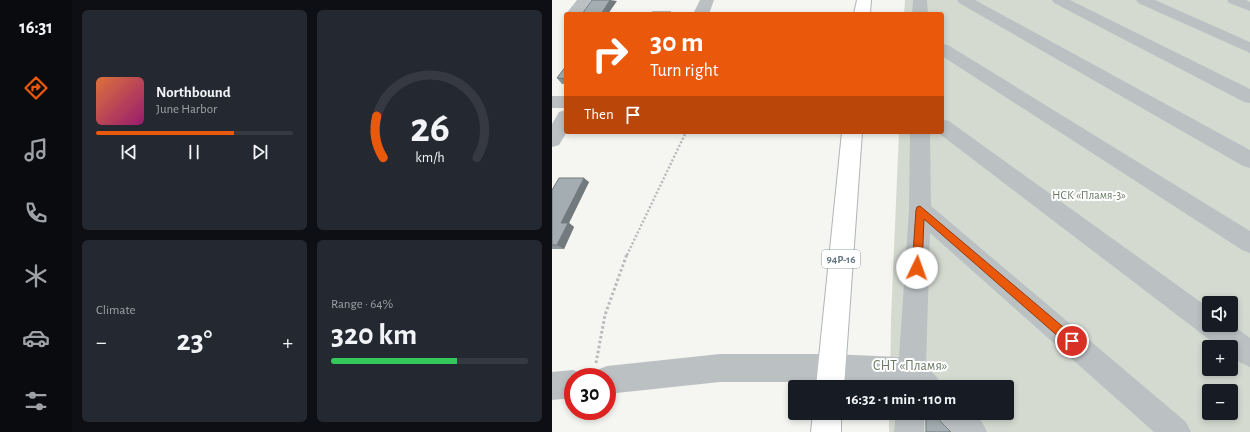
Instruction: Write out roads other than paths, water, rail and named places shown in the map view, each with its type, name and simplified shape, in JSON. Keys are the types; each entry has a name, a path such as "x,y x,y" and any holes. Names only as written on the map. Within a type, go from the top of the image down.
{"main road":[{"path":"862,12 864,0"},
{"name":"94Р-16","path":"830,378 852,134"},
{"path":"826,432 827,420"}],"street":[{"path":"575,12 584,0"},
{"path":"702,12 707,0"},
{"path":"920,0 920,12"},
{"path":"964,0 1250,160"},
{"path":"1059,0 1250,97"},
{"path":"1143,0 1250,48"},
{"path":"1234,0 1250,7"},
{"path":"944,50 1250,243"},
{"path":"552,102 564,102"},
{"path":"552,140 564,119"},
{"path":"944,127 1202,318"},
{"path":"916,380 920,210 920,134"},
{"path":"920,210 1176,432"},
{"path":"1221,332 1250,354"},
{"path":"616,376 720,368 830,378 873,380"},
{"path":"552,386 564,384"},
{"path":"909,432 910,420"},
{"path":"960,420 972,432"}],"park label":[{"name":"НСК «Пламя-3»","path":"1089,195"},
{"name":"СНТ «Пламя»","path":"910,366"}]}
